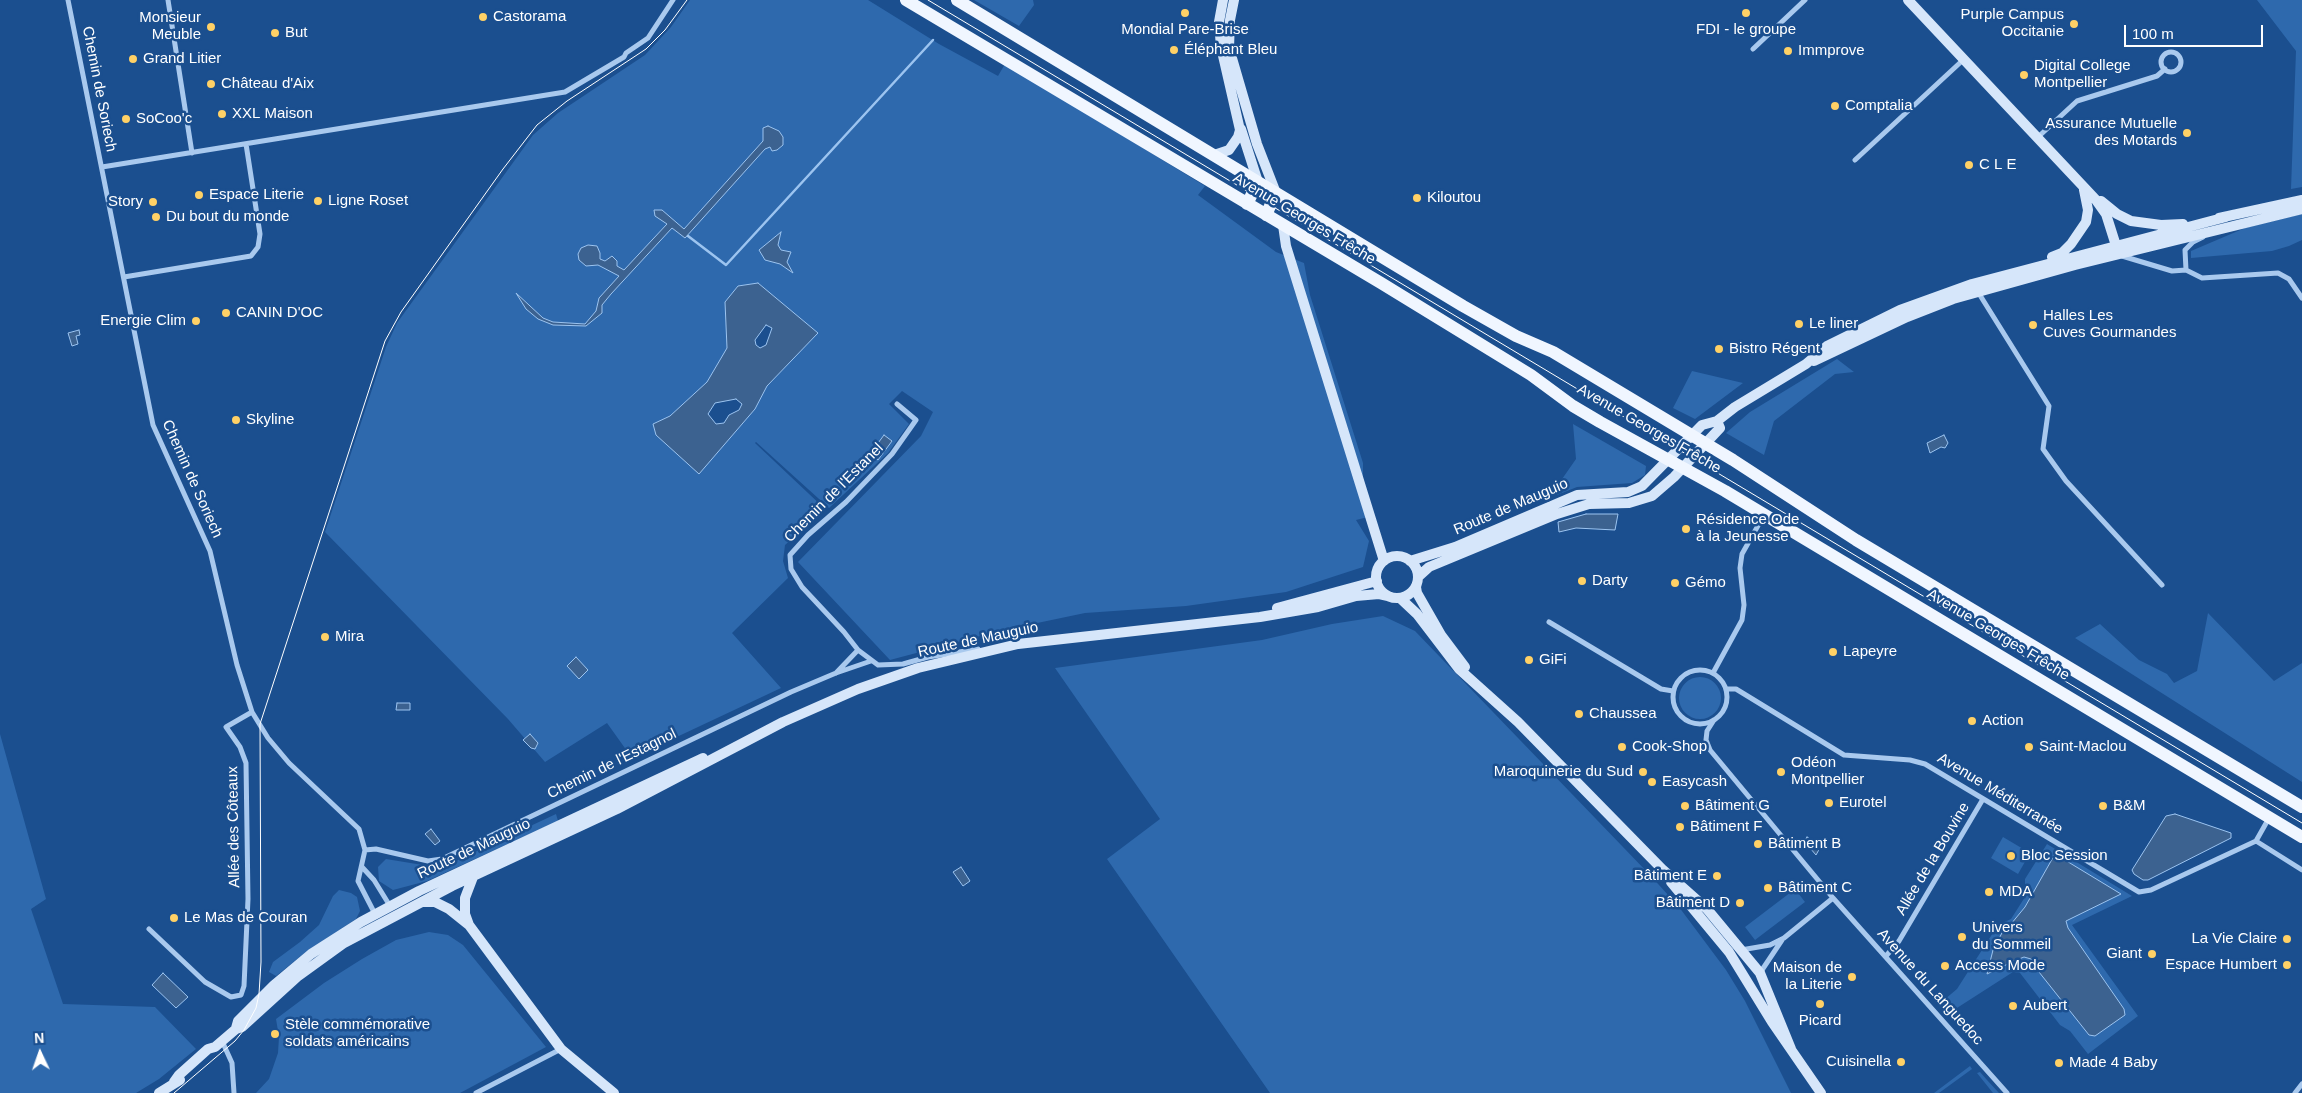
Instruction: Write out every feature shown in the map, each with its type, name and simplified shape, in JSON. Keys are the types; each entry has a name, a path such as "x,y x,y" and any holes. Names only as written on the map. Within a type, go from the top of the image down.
{"main road":[{"name":"Avenue Georges Frêche","path":"906,0 1531,375 1573,406 1764,515 2302,837"},
{"name":"Avenue Georges Frêche","path":"957,0 1463,306 1516,336 1552,352 1706,443 1873,550 2302,807"},
{"path":"1223,0 1219,22 1221,46 1238,121 1258,182 1247,204"},
{"path":"1234,0 1230,20 1229,48 1257,144 1276,193 1266,215"},
{"path":"1908,0 2096,200 2106,214 2118,251"},
{"path":"1214,155 1230,150 1238,136 1238,121"},
{"path":"2083,187 2117,214 2145,224 2186,224 2302,200"},
{"path":"1975,288 1988,276 2050,258 2066,248 2086,222 2088,210 2083,187"},
{"path":"1975,288 2006,283 2012,277 2118,251 2302,210"},
{"path":"1975,288 2118,251 2142,240 2226,217"},
{"path":"1283,225 1289,256 1384,561"},
{"name":"Route de Mauguio","path":"1410,561 1455,547 1577,496 1628,492 1642,486 1702,425 1717,421 1741,402 1806,364 1827,346 1900,310 1975,288"},
{"name":"Route de Mauguio","path":"1418,576 1429,568 1567,510 1588,504 1643,501 1661,490 1720,428 1717,421"},
{"path":"1416,587 1406,596 1400,598 1388,596 1382,592 1376,580 1378,570 1384,561 1397,557 1410,561 1418,576 1417,593 1442,635 1481,687"},
{"name":"Route de Mauguio","path":"1222,621 1376,580"},
{"name":"Route de Mauguio","path":"159,1093 174,1082 183,1079 212,1054 236,1029 242,1027 297,976 377,919 421,902 450,882 473,877 625,805 730,751 753,737 843,696 918,668 1018,644 1222,621 1318,607 1356,596 1379,594 1388,596"},
{"path":"1400,598 1417,614 1459,669 1481,687 1662,869 1707,909 1760,973 1791,1049"},
{"name":"Route de Mauguio","path":"390,906 450,882 735,742 753,737"},
{"path":"1662,869 1682,896 1703,918 1730,952 1772,1022 1821,1093"},
{"path":"469,925 465,898 473,877"},
{"path":"449,909 445,900 450,882 459,888 465,898"},
{"path":"421,902 435,902 449,909 469,925 561,1048 614,1093"},
{"path":"377,919 390,906"},
{"path":"1703,918 1716,927 1736,955 1760,973"},
{"path":"1741,950 1746,962 1747,981"}],"street":[{"name":"Chemin de Soriech","path":"68,0 153,425 210,551 237,665 252,712 268,738 289,763 359,829 366,850"},
{"path":"168,0 192,153"},
{"path":"102,167 565,92 624,57 626,53 648,38 673,0"},
{"path":"1754,49 1801,1"},
{"path":"1855,160 1963,60"},
{"path":"2037,138 2077,102 2157,76 2165,69"},
{"path":"124,277 250,256 258,247 260,234 246,144"},
{"path":"2186,270 2185,255 2188,246 2218,229"},
{"path":"2118,251 2172,271 2186,270 2208,278 2278,273 2289,279 2302,298"},
{"path":"1975,288 2049,406 2042,449 2066,481 2162,584"},
{"name":"Chemin de l'Estanel","path":"858,650 802,587 791,569 790,555 808,535 846,502 898,446 916,420 897,404"},
{"path":"1713,673 1742,620 1744,605 1740,568 1742,554 1764,515"},
{"path":"1549,622 1661,689 1673,691"},
{"name":"Chemin de l'Estagnol","path":"366,850 376,849 428,861 442,859 836,673 871,662 888,666 959,651 1018,644"},
{"path":"858,650 871,662"},
{"name":"Chemin de l'Estagnol","path":"836,673 858,650"},
{"path":"1699,670 1713,673 1723,682 1726,689 1725,706 1714,720 1698,724 1683,718 1674,706 1673,691 1676,684 1686,673 1699,670"},
{"name":"Avenue Méditerranée","path":"1726,689 1736,689 1844,755 1910,760 1922,764 2139,892 2146,892 2256,842"},
{"name":"Allée des Côteaux","path":"149,929 205,982 231,997 241,995 244,986 248,899 246,763 240,747 226,727 252,712"},
{"name":"Avenue du Languedoc","path":"1714,720 1707,730 1706,740 1710,750 1833,898 2007,1093"},
{"name":"Allée de la Bouvine","path":"1886,956 1899,941 1983,799"},
{"path":"2269,817 2256,842 2302,870"},
{"path":"366,850 358,881 377,919"},
{"path":"362,867 374,880 390,906"},
{"path":"1741,950 1770,945 1784,938 1833,898"},
{"path":"1760,973 1784,938"},
{"path":"222,1044 232,1063 234,1093"},
{"path":"476,1093 561,1048"},
{"path":"2295,1093 2302,1084"}],"shaded area":[{"path":"690,0 868,0 939,44 998,76 1005,64 1205,186 1198,195 1276,252 1304,263 1310,295 1363,463 1363,482 1372,516 1356,520 1369,541 1363,567 1286,592 1186,606 1085,613 999,631 890,660 798,562 921,436 933,412 902,391 889,404 909,424 888,453 829,508 755,443 825,509 785,545 783,561 788,578 732,633 781,688 632,758 607,723 545,762 508,719 325,532 386,347 397,323 533,135 558,113 645,55 671,27","holes":["758,283 818,333 767,386 755,409 699,473 653,424 670,416 707,382 727,348 725,302 738,286"]},
{"path":"974,0 1033,0 1034,5 1019,26"},
{"path":"2257,0 2302,0 2302,187 2291,189 2296,51"},
{"path":"768,126 779,131 783,137 783,145 777,150 772,151 770,147 765,149 685,238 672,228 611,294 602,305 602,313 586,326 553,325 538,319 526,309 516,293 543,318 553,322 585,324 596,311 599,298 619,276 598,265 586,266 579,260 578,254 581,248 588,245 597,246 600,259 605,261 612,256 617,261 617,266 624,270 667,224 655,216 654,210 662,210 684,229 763,141 763,128"},
{"path":"2302,214 2302,240 2289,246 2272,251 2191,258 2191,251 2245,228"},
{"path":"781,232 778,245 781,250 791,252 787,262 793,273 780,264 765,260 759,250"},
{"path":"758,283 818,333 767,386 755,409 699,474 656,435 653,424 670,416 707,382 727,348 725,302 738,286","holes":["766,325 772,328 766,345 760,348 756,345 755,340","736,399 742,404 739,410 729,415 724,423 716,424 708,414 715,403"]},
{"path":"79,330 80,335 76,336 78,344 72,346 68,333"},
{"path":"1837,359 1854,372 1835,374 1774,421 1764,455 1726,433 1750,412"},
{"path":"1692,371 1743,383 1695,419 1673,408"},
{"path":"1573,424 1646,466 1645,475 1632,483 1577,487 1557,495 1553,492 1576,459"},
{"path":"884,435 892,441 878,460 870,454"},
{"path":"1944,435 1948,443 1945,448 1941,447 1930,453 1927,443"},
{"path":"1586,514 1618,514 1615,530 1576,528 1559,532 1558,522"},
{"path":"2208,613 2274,681 2302,663 2302,782 2075,638 2100,624 2139,660 2167,674 2174,683 2197,671"},
{"path":"1383,616 1415,631 1679,907 1726,970 1745,1001 1791,1093 1270,1093 1107,859 1160,819 1055,668 1262,640 1332,624"},
{"path":"576,657 588,670 579,679 567,666"},
{"path":"1700,677 1715,683 1721,698 1715,713 1700,719 1685,713 1679,698 1685,683"},
{"path":"397,703 410,703 410,710 396,710"},
{"path":"0,734 46,899 31,909 63,1004 155,1007 196,1049 159,1079 136,1093 0,1093"},
{"path":"530,734 538,743 535,749 531,748 523,740"},
{"path":"556,814 558,821 427,881 393,890 379,881 378,867 386,859 435,867 449,864"},
{"path":"2175,814 2231,833 2231,838 2148,880 2143,880 2134,874 2132,870 2166,816"},
{"path":"431,829 440,841 435,845 425,834"},
{"path":"1807,837 1821,846 1816,855 1804,841"},
{"name":"Bloc Session","path":"2003,837 2030,853 2018,874 1991,858"},
{"path":"2047,844 2132,896 2072,925 2138,1016 2088,1054 2070,1031 2060,1025 2020,973 2013,972 1946,1015 1938,1005 1957,989 1998,925 2011,919 2025,897 2025,879"},
{"path":"2055,854 2121,894 2066,921 2068,928 2124,1009 2125,1015 2095,1036 2089,1035 2035,967 2031,959 2024,957 1987,974 1993,950 2004,929 2011,924 2025,907"},
{"path":"961,867 970,881 963,886 953,872"},
{"path":"1795,889 1805,902 1755,940 1745,927"},
{"path":"339,890 351,893 357,897 360,911 356,919 307,951 276,976 269,972 273,962 319,925 333,896"},
{"path":"429,932 448,935 463,945 546,1047 460,1093 256,1093 269,1079 278,1053 279,1037 276,1019 324,983 362,959 396,940"},
{"path":"163,973 188,997 176,1008 152,985"},
{"path":"1970,1066 1972,1069 1939,1093 1934,1093"},
{"path":"1980,1072 1999,1093 1993,1093 1977,1073"}],"waterway":[{"path":"688,236 726,265 933,40"}],"tram line":[{"path":"174,1093 235,1041 244,1030 256,1008 261,962 260,724 385,341 401,312 503,169 537,125 567,101 646,49 665,30 687,0"},
{"path":"928,0 2302,823"}],"place":[{"name":"Mondial Pare-Brise","path":"1185,13"},
{"name":"FDI - le groupe","path":"1746,13"},
{"name":"Castorama","path":"483,17"},
{"name":"Purple Campus Occitanie","path":"2074,24"},
{"name":"Monsieur Meuble","path":"211,27"},
{"name":"But","path":"275,33"},
{"name":"Éléphant Bleu","path":"1174,50"},
{"name":"Immprove","path":"1788,51"},
{"name":"Grand Litier","path":"133,59"},
{"name":"Digital College Montpellier","path":"2024,75"},
{"name":"Château d'Aix","path":"211,84"},
{"name":"Comptalia","path":"1835,106"},
{"name":"XXL Maison","path":"222,114"},
{"name":"SoCoo'c","path":"126,119"},
{"name":"Assurance Mutuelle des Motards","path":"2187,133"},
{"name":"C L E","path":"1969,165"},
{"name":"Espace Literie","path":"199,195"},
{"name":"Kiloutou","path":"1417,198"},
{"name":"Ligne Roset","path":"318,201"},
{"name":"Story","path":"153,202"},
{"name":"Du bout du monde","path":"156,217"},
{"name":"CANIN D'OC","path":"226,313"},
{"name":"Energie Clim","path":"196,321"},
{"name":"Le liner","path":"1799,324"},
{"name":"Halles Les Cuves Gourmandes","path":"2033,325"},
{"name":"Bistro Régent","path":"1719,349"},
{"name":"Skyline","path":"236,420"},
{"name":"Résidence Ode à la Jeunesse","path":"1686,529"},
{"name":"Darty","path":"1582,581"},
{"name":"Gémo","path":"1675,583"},
{"name":"Mira","path":"325,637"},
{"name":"Lapeyre","path":"1833,652"},
{"name":"GiFi","path":"1529,660"},
{"name":"Chaussea","path":"1579,714"},
{"name":"Action","path":"1972,721"},
{"name":"Cook-Shop","path":"1622,747"},
{"name":"Saint-Maclou","path":"2029,747"},
{"name":"Maroquinerie du Sud","path":"1643,772"},
{"name":"Odéon Montpellier","path":"1781,772"},
{"name":"Easycash","path":"1652,782"},
{"name":"Eurotel","path":"1829,803"},
{"name":"Bâtiment G","path":"1685,806"},
{"name":"B&M","path":"2103,806"},
{"name":"Bâtiment F","path":"1680,827"},
{"name":"Bâtiment B","path":"1758,844"},
{"name":"Bloc Session","path":"2011,856"},
{"name":"Bâtiment E","path":"1717,876"},
{"name":"Bâtiment C","path":"1768,888"},
{"name":"MDA","path":"1989,892"},
{"name":"Bâtiment D","path":"1740,903"},
{"name":"Le Mas de Couran","path":"174,918"},
{"name":"Univers du Sommeil","path":"1962,937"},
{"name":"La Vie Claire","path":"2287,939"},
{"name":"Giant","path":"2152,954"},
{"name":"Espace Humbert","path":"2287,965"},
{"name":"Access Mode","path":"1945,966"},
{"name":"Maison de la Literie","path":"1852,977"},
{"name":"Picard","path":"1820,1004"},
{"name":"Aubert","path":"2013,1006"},
{"name":"Stèle commémorative soldats américains","path":"275,1034"},
{"name":"Cuisinella","path":"1901,1062"},
{"name":"Made 4 Baby","path":"2059,1063"}]}
